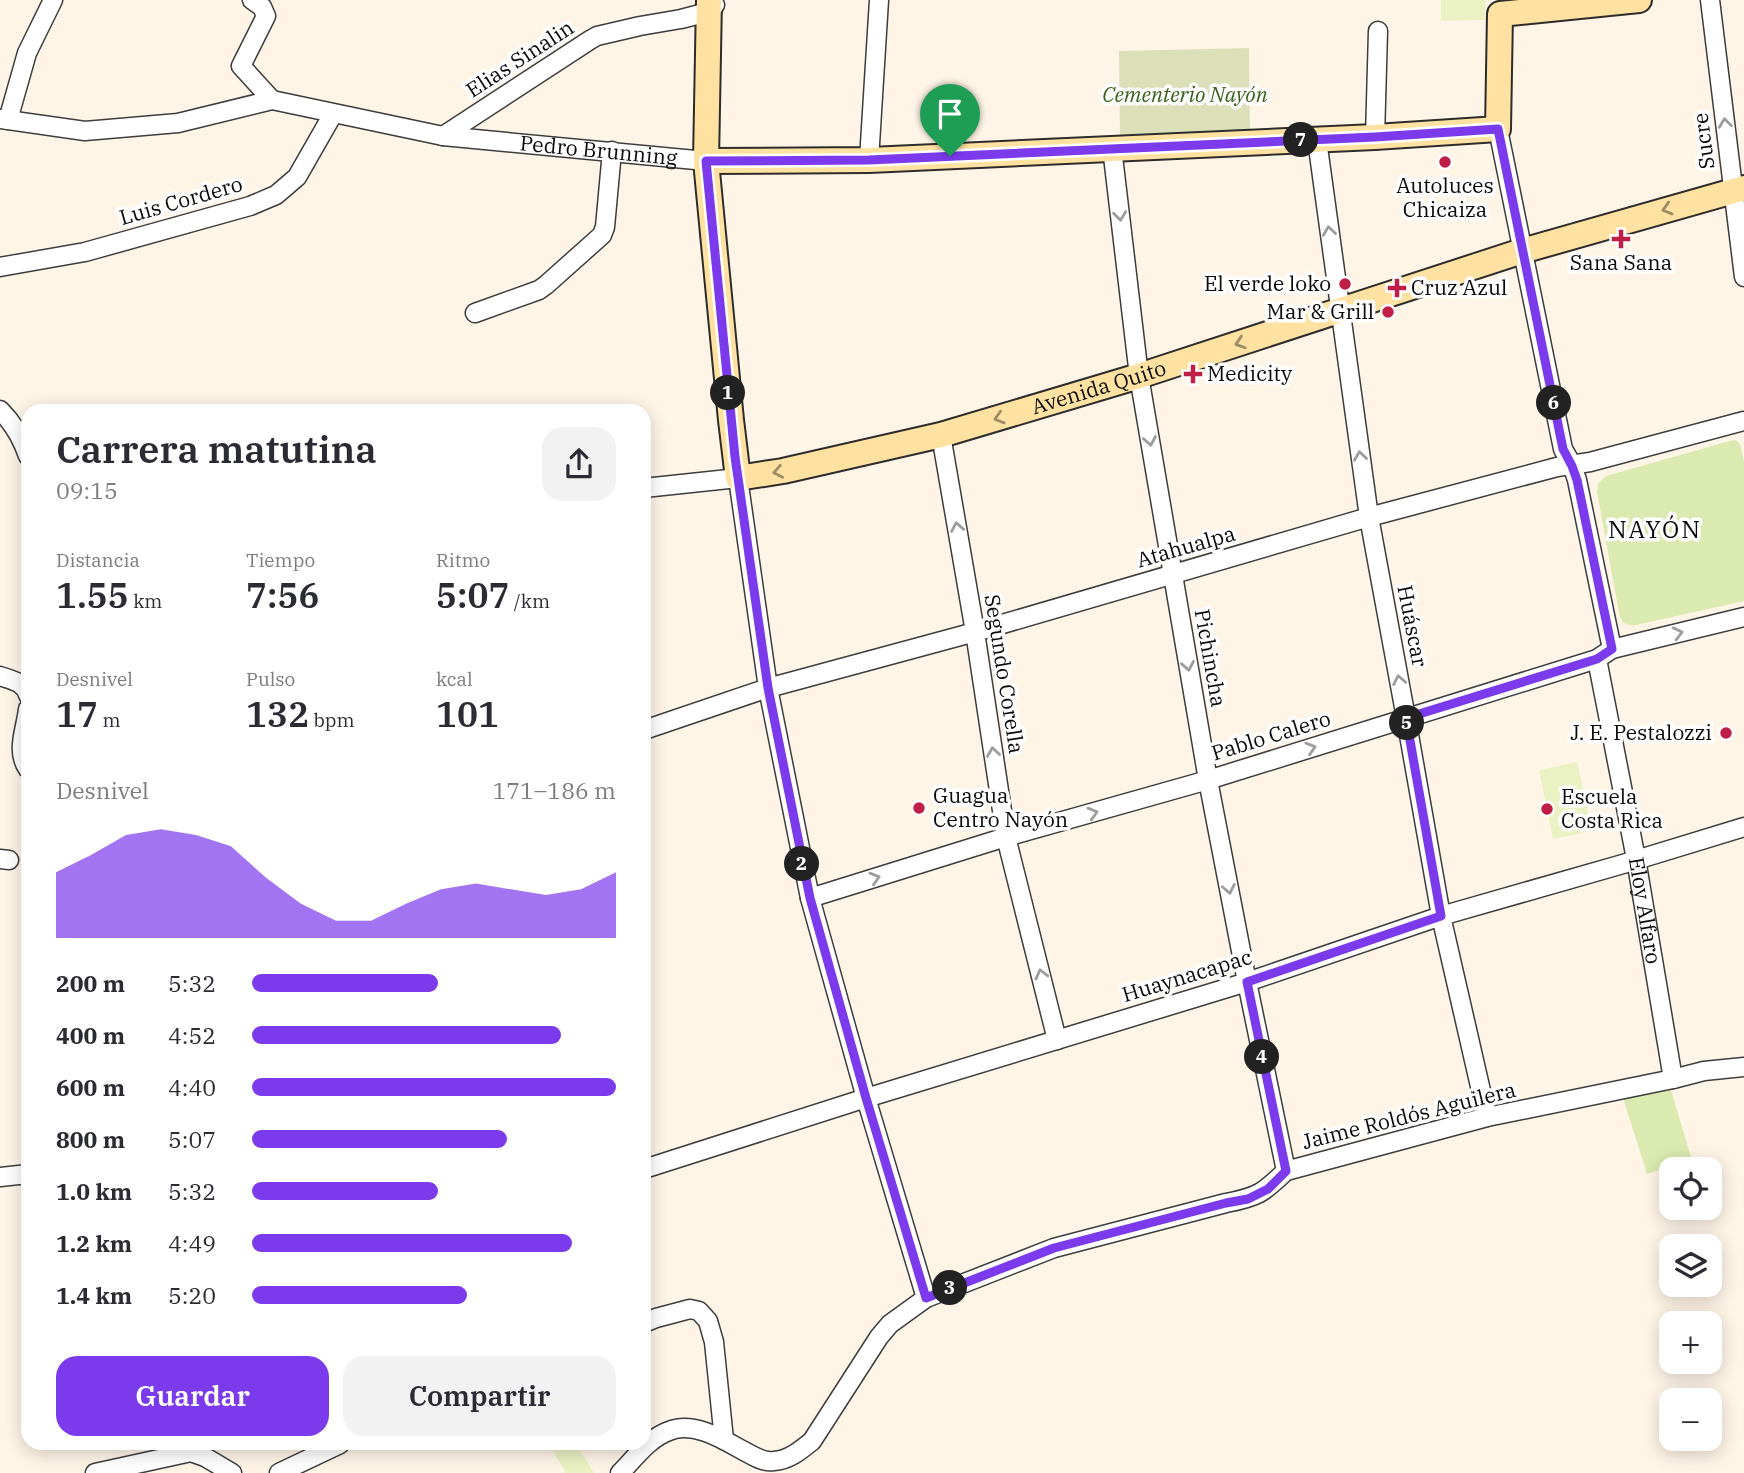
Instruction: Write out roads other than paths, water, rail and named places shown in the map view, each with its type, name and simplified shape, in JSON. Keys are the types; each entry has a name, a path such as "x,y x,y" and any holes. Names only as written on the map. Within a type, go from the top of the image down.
{"street":[{"path":"4,120 27,54 53,0"},
{"path":"252,0 262,7 266,16 242,66 272,100"},
{"path":"869,160 879,0"},
{"path":"1500,7 1639,0"},
{"name":"Sucre","path":"1710,0 1738,189 1744,277"},
{"path":"712,4 706,161 732,432 768,688 810,898 926,1298"},
{"name":"Elias Sinalin","path":"443,136 590,40 640,26 681,19 712,4"},
{"name":"Eloy Alfaro","path":"1500,7 1498,129 1563,449 1572,466 1674,1079"},
{"path":"1375,137 1378,31"},
{"name":"Pedro Brunning","path":"4,120 85,131 178,123 272,100 443,136 706,161 869,160 1498,129"},
{"name":"Luis Cordero","path":"0,267 85,252 250,206 276,195 297,177 333,114"},
{"name":"Huáscar","path":"1317,140 1368,517 1441,916 1487,1117"},
{"name":"Pichincha","path":"1112,148 1139,376 1208,780 1286,1171"},
{"path":"475,313 538,290 602,235 606,227 612,151"},
{"name":"Avenida Quito","path":"651,487 738,478 794,468 941,435 1139,376 1522,251 1738,189"},
{"path":"0,410 16,428 21,440"},
{"name":"Atahualpa","path":"651,728 768,688 975,632 1368,517 1744,421"},
{"name":"Segundo Corella","path":"941,435 975,632 1006,837 1058,1040"},
{"name":"Pablo Calero","path":"810,898 1006,837 1208,780 1604,654 1744,617"},
{"path":"0,676 21,685"},
{"name":"Huaynacapac","path":"651,1167 1247,982 1441,916 1744,827"},
{"name":"Jaime Roldós Aguilera","path":"651,1440 669,1431 689,1427 724,1440 757,1458 772,1462 782,1460 812,1441 879,1337 890,1324 926,1298 1054,1248 1248,1199 1268,1189 1286,1171 1487,1117 1703,1071 1744,1067"},
{"path":"0,1177 21,1175"},
{"path":"651,1320 690,1309 699,1311 708,1321 714,1342 724,1440"},
{"path":"99,1473 184,1450"},
{"path":"194,1450 232,1473"},
{"path":"279,1473 327,1450"},
{"name":"Jaime Roldós Aguilera","path":"620,1473 642,1450"}],"place":[{"name":"Autoluces Chicaiza","path":"1445,162"},
{"name":"Sana Sana","path":"1621,239"},
{"name":"El verde loko","path":"1345,284"},
{"name":"Cruz Azul","path":"1397,288"},
{"name":"Mar & Grill","path":"1388,312"},
{"name":"Medicity","path":"1193,374"},
{"name":"J. E. Pestalozzi","path":"1726,733"},
{"name":"Guagua Centro Nayón","path":"919,808"},
{"name":"Escuela Costa Rica","path":"1547,809"}],"district":[{"name":"NAYÓN","path":"1655,530"}],"park label":[{"name":"Cementerio Nayón","path":"1185,95"}]}
